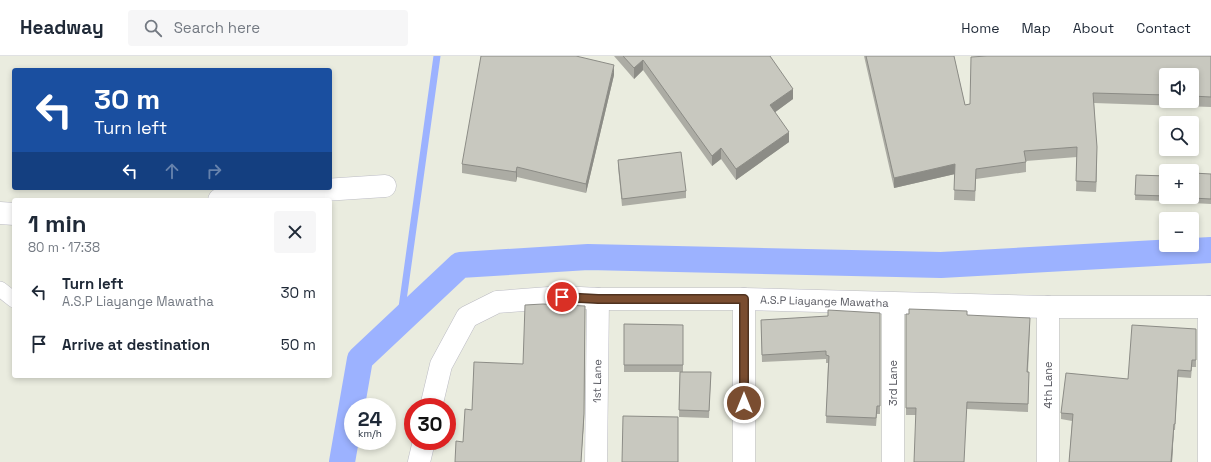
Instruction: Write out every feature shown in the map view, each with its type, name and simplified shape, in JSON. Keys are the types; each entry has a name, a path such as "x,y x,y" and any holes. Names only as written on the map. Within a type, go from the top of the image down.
{"street":[{"path":"332,189 385,186"},
{"path":"234,198 263,194 324,190"},
{"path":"0,213 12,214"},
{"name":"A.S.P Liayange Mawatha","path":"433,398 441,365 467,317 497,302 562,297 598,299 744,299 1048,307 1210,307"},
{"name":"1st Lane","path":"596,462 598,299"},
{"path":"744,299 744,462"},
{"name":"3rd Lane","path":"893,304 893,462"},
{"name":"4th Lane","path":"1048,307 1048,462"},
{"path":"1209,462 1210,307"},
{"path":"419,462 422,450"}],"lane":[{"path":"0,289 12,298"}],"building":[{"path":"481,56 576,56 614,65 586,184 517,167 516,172 462,164"},
{"path":"623,56 770,56 793,89 770,105 789,132 736,169 721,148 712,156 643,60 634,68"},
{"path":"866,56 954,56 965,105 970,104 971,57 1211,56 1211,97 1199,96 1199,68 1159,68 1159,95 1093,93 1097,147 1096,182 1076,181 1077,147 1024,151 1026,162 976,169 975,191 954,190 955,164 894,178"},
{"path":"681,152 686,191 622,199 618,160"},
{"path":"1199,173 1211,174 1211,199 1199,198"},
{"path":"1136,175 1159,176 1159,196 1135,195"},
{"path":"543,304 585,306 584,414 581,462 455,462 456,441 463,442 465,409 472,410 474,362 523,364 525,305"},
{"path":"909,309 967,311 967,315 1030,318 1027,372 1029,372 1028,404 967,402 964,462 914,462 916,408 906,408 906,314 909,314"},
{"path":"828,310 880,313 880,406 877,406 876,418 826,416 829,356 826,355 826,351 762,355 761,320 828,316"},
{"path":"624,324 683,325 683,365 624,365"},
{"path":"1132,325 1196,329 1196,360 1192,360 1191,371 1178,370 1171,462 1069,462 1073,414 1061,413 1066,373 1128,379"},
{"path":"680,372 711,372 709,411 679,410"},
{"path":"623,416 678,417 678,462 622,462"}],"waterway":[{"path":"400,322 437,56"},
{"path":"342,462 360,359 460,265 588,257 941,265 1211,250"}],"route":[{"path":"562,297 598,299 744,299 744,403"}]}
